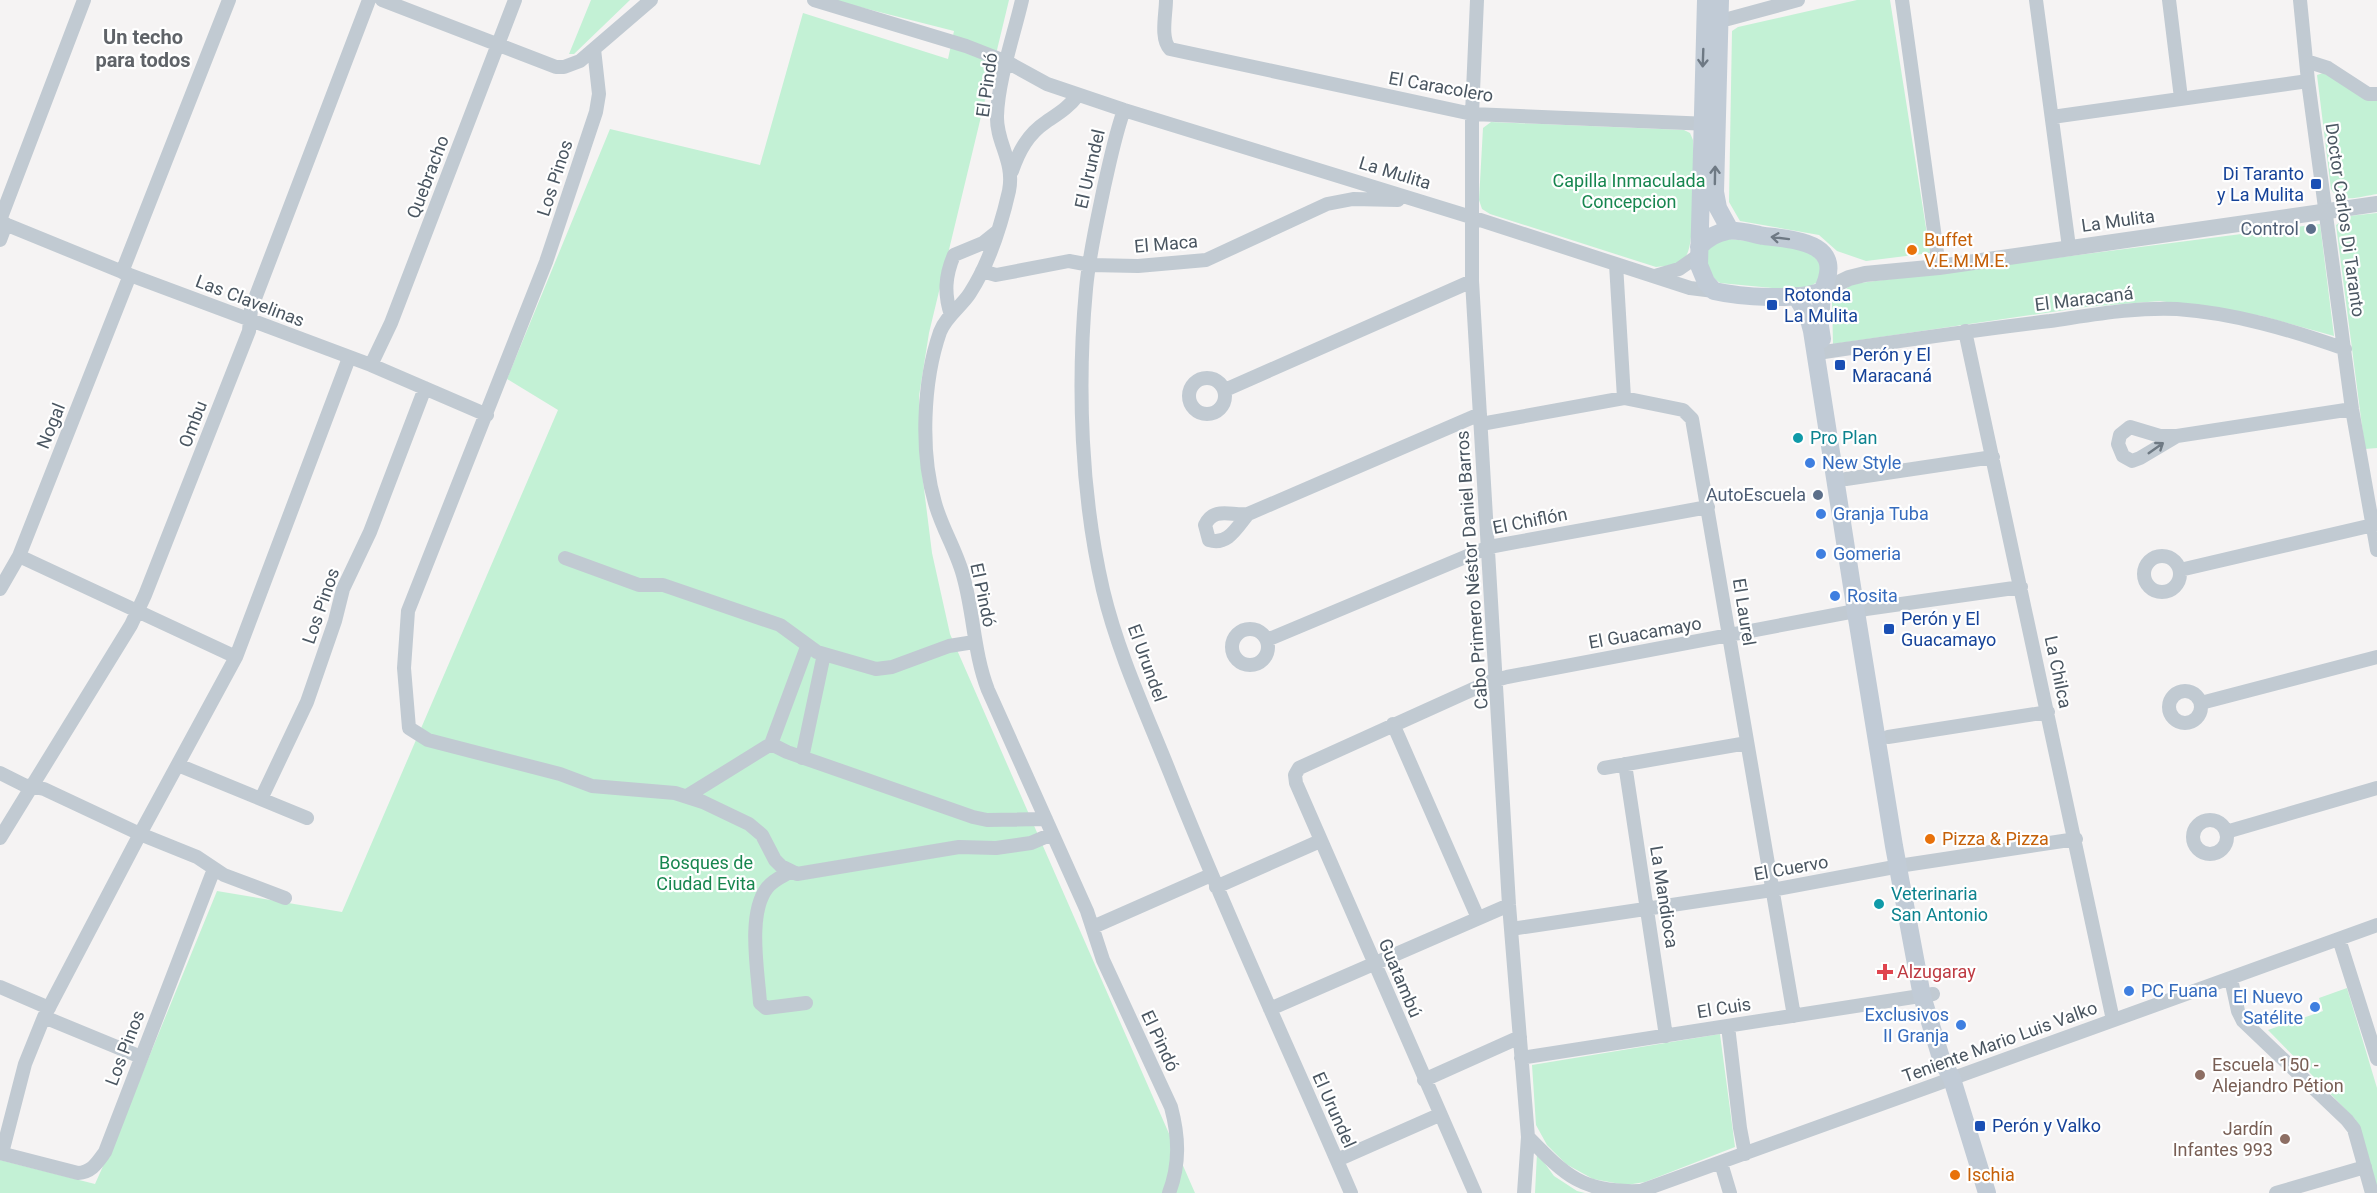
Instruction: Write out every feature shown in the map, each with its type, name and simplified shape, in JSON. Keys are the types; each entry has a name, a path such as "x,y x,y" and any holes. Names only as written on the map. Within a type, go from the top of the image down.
{"main road":[{"path":"1706,0 1712,20 1708,124 1699,251 1701,274 1714,291 1726,294 1810,296 1822,291"},
{"path":"1712,20 1720,0"},
{"path":"1708,124 1718,208 1730,230"},
{"path":"1699,251 1710,237 1730,230 1805,241 1818,247 1825,256 1829,275 1822,291 1820,326 1846,479 1861,611 1888,737 1904,866"},
{"path":"1796,296 1808,316 1812,331 1904,866 1941,1058 1952,1079 1987,1193"}],"street":[{"path":"0,240 2,222 84,0"},
{"name":"Nogal","path":"0,589 19,556 229,0"},
{"name":"Ombu","path":"0,838 137,613 244,342 251,309 369,0"},
{"path":"382,0 556,67 564,67 580,61 604,38 651,0"},
{"name":"Quebracho","path":"371,366 391,323 515,0"},
{"name":"La Mulita","path":"814,0 933,34 1007,62 1036,79 1124,110 1471,217 1690,288 1714,291"},
{"name":"El Pindó","path":"1022,0 997,117 1011,176 999,230 982,271 969,295 941,329 929,381 926,460 935,505 962,570 980,670 1092,927 1103,960 1171,1107 1179,1146 1171,1189"},
{"name":"El Caracolero","path":"1166,0 1166,46 1170,50 1472,114 1708,124"},
{"name":"Cabo Primero Néstor Daniel Barros","path":"1477,0 1472,114 1472,281 1509,905 1528,1137 1524,1193"},
{"path":"1712,20 1798,0"},
{"path":"1902,0 1939,267"},
{"path":"2036,0 2069,248"},
{"path":"2169,0 2181,98"},
{"name":"Doctor Carlos Di Taranto","path":"2300,0 2308,81 2352,409 2376,524 2377,550"},
{"name":"Los Pinos","path":"594,49 599,94 596,112 546,261 408,611 404,668 409,728 428,740 560,774 592,786 687,796"},
{"path":"2306,60 2328,68 2362,91 2377,94"},
{"path":"2052,117 2308,81"},
{"path":"1011,176 1017,155 1030,135 1071,105 1078,95"},
{"name":"El Urundel","path":"1124,110 1115,139 1090,265 1084,322 1082,403 1084,450 1097,562 1104,592 1131,675 1214,881 1351,1193"},
{"name":"El Maca","path":"982,271 996,275 1069,261 1090,265 1138,266 1206,260 1327,204 1353,199 1416,200"},
{"name":"La Mulita","path":"1822,291 1865,274 1939,267 2377,204"},
{"name":"Las Clavelinas","path":"2,222 126,273 371,366 487,415"},
{"path":"951,315 945,286 954,255 982,243 999,230"},
{"path":"1654,276 1679,269 1699,251"},
{"name":"La Mulita","path":"1825,256 1837,266 1865,274"},
{"path":"1248,514 1480,419 1624,398 1616,264"},
{"path":"1225,390 1472,281"},
{"name":"El Maracaná","path":"1824,352 2124,311 2177,309 2227,315 2284,328 2345,349"},
{"name":"La Chilca","path":"1965,331 2076,838 2113,1020"},
{"path":"1,1153 25,1064 47,1013 236,657 349,358"},
{"name":"Los Pinos","path":"261,799 307,702 335,621 345,583 370,532 424,388"},
{"name":"El Laurel","path":"1624,398 1677,408 1688,413 1692,419 1794,1016"},
{"path":"2176,436 2352,409"},
{"path":"1846,479 1993,457"},
{"name":"El Chiflón","path":"1267,640 1489,547 1708,507"},
{"path":"2180,570 2376,524"},
{"path":"19,556 137,613 236,657"},
{"path":"565,558 639,585 663,585 780,626 807,647 876,669 884,669 949,646 974,642"},
{"name":"El Guacamayo","path":"1295,775 1306,763 1497,679 1861,611 2021,587"},
{"path":"687,796 771,744 807,647"},
{"path":"802,758 824,654"},
{"path":"2201,703 2377,657"},
{"path":"1888,737 2048,712"},
{"path":"1393,724 1478,918"},
{"path":"1604,768 1747,743"},
{"path":"771,744 802,758 973,817 987,820 1046,819"},
{"name":"La Mandioca","path":"1625,764 1666,1036"},
{"path":"178,765 307,818"},
{"path":"0,773 33,787 44,789 140,834 197,857 224,875 285,898"},
{"name":"Guatambú","path":"1295,775 1296,783 1320,841 1475,1193"},
{"path":"2226,832 2377,788"},
{"path":"687,796 718,808 749,824 762,835 775,860 790,872 797,874 966,846 996,848 1031,843 1052,834"},
{"name":"El Cuervo","path":"1511,929 1772,890 2076,838"},
{"path":"1092,927 1320,841"},
{"name":"Los Pinos","path":"1,1153 78,1173 91,1170 105,1152 214,869"},
{"path":"790,872 766,889 758,911 755,927 759,1003 766,1008 806,1003"},
{"path":"1270,1010 1509,905"},
{"name":"Teniente Mario Luis Valko","path":"1637,1192 2377,925"},
{"path":"2339,939 2377,1059"},
{"path":"2231,979 2238,1011 2243,1021 2348,1120 2354,1129 2372,1193"},
{"path":"0,987 47,1013 141,1057"},
{"name":"El Cuis","path":"1521,1058 1928,995"},
{"path":"1728,1026 1740,1128 1746,1154"},
{"path":"1424,1080 1520,1037"},
{"path":"1337,1160 1439,1115"},
{"path":"1528,1137 1565,1173 1588,1186 1611,1192 1637,1192"},
{"path":"1721,1163 1730,1193"},
{"path":"2276,1193 2365,1167"}],"green space":[{"path":"591,0 630,0 574,54 569,54"},
{"name":"Bosques de Ciudad Evita","path":"832,0 1009,0 929,333 919,396 922,473 932,553 950,634 1195,1193 0,1193 0,1160 95,1184 217,891 342,912 558,410 507,379 610,129 760,165 803,13 948,59 954,31"},
{"path":"1857,0 1890,0 1930,253 1866,261 1837,251 1819,235 1740,221 1729,202 1732,31 1738,27"},
{"path":"2326,72 2377,100 2377,194 2346,198 2335,194 2331,189 2317,75"},
{"name":"Capilla Inmaculada Concepcion","path":"1491,122 1684,130 1690,133 1693,140 1693,201 1691,235 1686,256 1676,263 1656,267 1490,214 1482,209 1479,200 1483,128"},
{"path":"2377,213 2377,448 2365,449 2336,225 2349,216"},
{"path":"2320,224 2334,336 2262,316 2160,301 2086,307 1833,344 1832,300 1852,284"},
{"path":"1721,238 1807,248 1822,266 1819,281 1802,291 1720,283 1709,271 1706,259 1707,248"},
{"path":"2347,988 2377,1088 2377,1187 2360,1128 2355,1119 2268,1030 2323,1011 2319,998"},
{"path":"1720,1034 1735,1147 1645,1182 1626,1185 1593,1179 1566,1164 1547,1145 1536,1125 1532,1065"},
{"path":"1537,1153 1554,1176 1577,1191 1585,1193 1535,1193"}],"place":[{"name":"Di Taranto y La Mulita","path":"2316,184"},
{"name":"Control","path":"2311,229"},
{"name":"Buffet V.E.M.M.E.","path":"1912,250"},
{"name":"Rotonda La Mulita","path":"1772,305"},
{"name":"Perón y El Maracaná","path":"1840,365"},
{"name":"Pro Plan","path":"1798,438"},
{"name":"New Style","path":"1810,463"},
{"name":"AutoEscuela","path":"1818,495"},
{"name":"Granja Tuba","path":"1821,514"},
{"name":"Gomeria","path":"1821,554"},
{"name":"Rosita","path":"1835,596"},
{"name":"Perón y El Guacamayo","path":"1889,629"},
{"name":"Pizza & Pizza","path":"1930,839"},
{"name":"Veterinaria San Antonio","path":"1879,904"},
{"name":"Alzugaray","path":"1885,972"},
{"name":"PC Fuana","path":"2129,991"},
{"name":"El Nuevo Satélite","path":"2315,1007"},
{"name":"Exclusivos II Granja","path":"1961,1025"},
{"name":"Escuela 150 - Alejandro Pétion","path":"2200,1075"},
{"name":"Perón y Valko","path":"1980,1126"},
{"name":"Jardín Infantes 993","path":"2285,1139"},
{"name":"Ischia","path":"1955,1175"}],"district":[{"name":"Un techo para todos","path":"143,48"}]}
